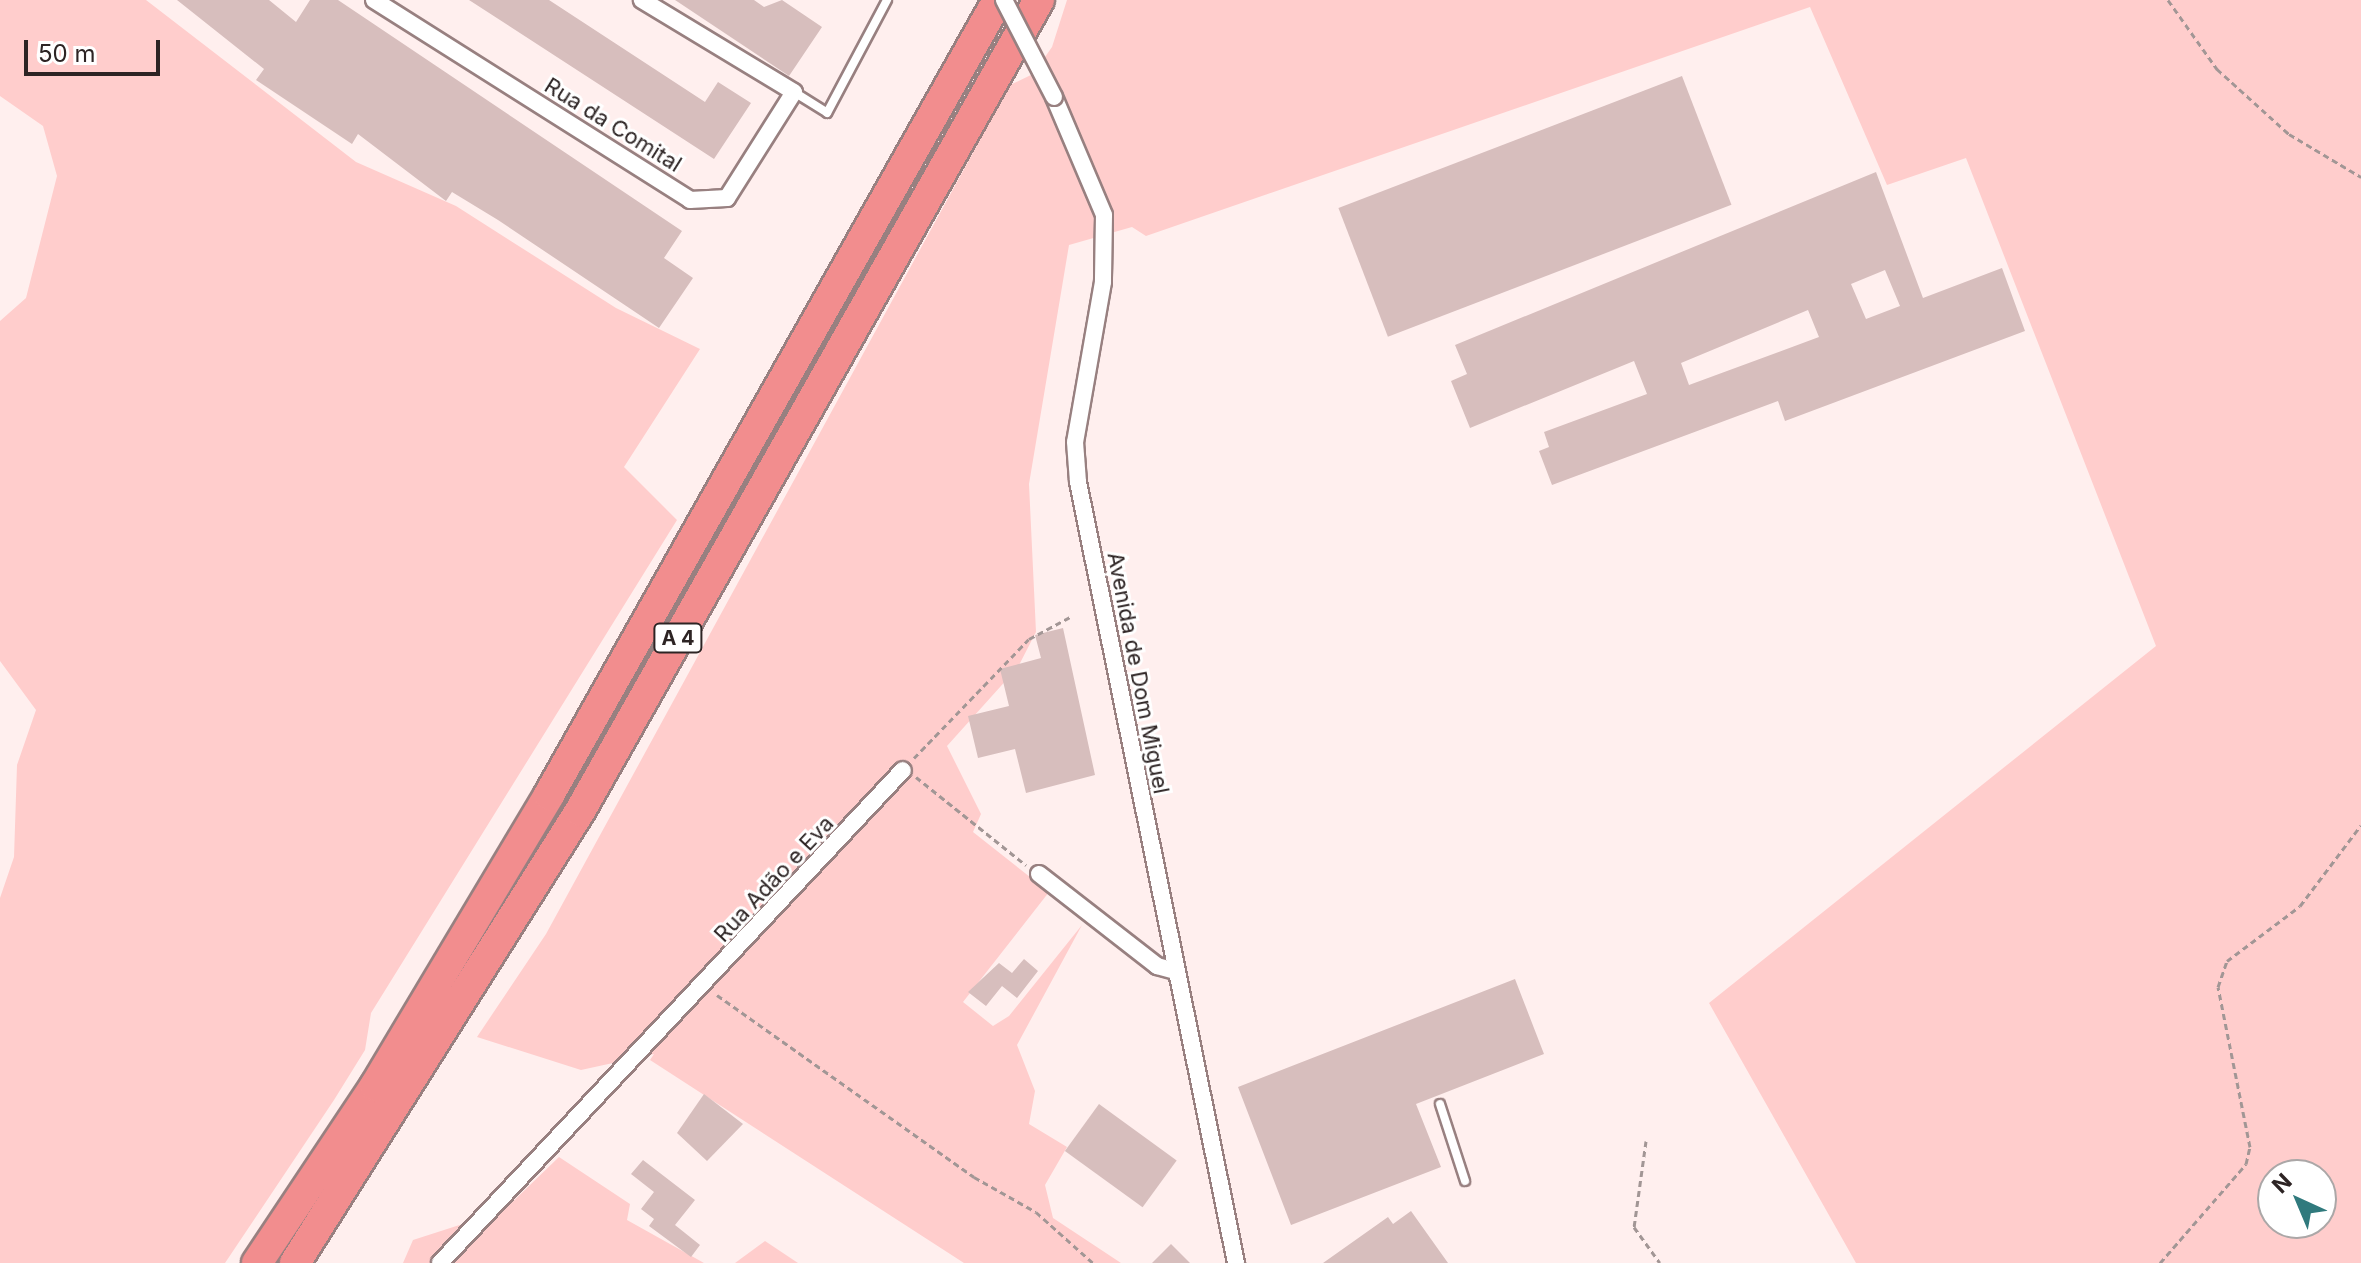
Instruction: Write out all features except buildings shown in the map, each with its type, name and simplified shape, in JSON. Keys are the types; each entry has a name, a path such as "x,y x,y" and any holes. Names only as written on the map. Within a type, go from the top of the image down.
{"highway":[{"name":"A 4","path":"257,1263 375,1086 549,795 998,0"},
{"name":"A 4","path":"295,1263 580,811 1039,0"}],"street":[{"name":"Rua da Comital","path":"374,0 690,200 727,198 794,92"},
{"path":"642,0 794,92"},
{"name":"Avenida de Dom Miguel","path":"1004,0 1054,97 1104,215 1103,282 1075,442 1078,482 1236,1263"},
{"name":"Rua Adão e Eva","path":"440,1263 704,986 903,770"},
{"path":"1039,874 1157,966 1176,971"}],"lane":[{"path":"794,92 827,113 887,0"},
{"path":"1440,1104 1465,1181"}],"path":[{"path":"2168,0 2217,69 2289,134 2361,177"},
{"path":"1039,874 903,770 1029,639 1072,616"},
{"path":"2160,1263 2248,1156 2218,987 2227,961 2300,906 2361,825"},
{"path":"704,986 974,1177 1036,1212 1093,1263"},
{"path":"1646,1141 1634,1227 1660,1263"}],"shaded area":[{"path":"0,0 146,0 356,162 456,206 616,308 700,349 624,467 677,520 371,1013 365,1050 225,1263 0,1263 0,898 14,857 17,765 36,710 0,661 0,321 26,298 57,176 43,126 0,96"},
{"path":"1067,0 2361,0 2361,1263 1856,1263 1709,1003 2156,646 1966,158 1887,185 1810,7 1146,236 1132,227 1069,245 1029,484 1036,632 1018,667 947,746 981,814 973,832 1049,892 963,1002 993,1026 1009,1016 1082,925 1017,1045 1035,1091 1029,1124 1067,1147 1045,1185 1053,1218 1121,1263 964,1263 650,1060 654,1054 581,1070 477,1037 546,934 1010,85 1033,74 1052,47"},
{"path":"559,1157 630,1204 627,1220 704,1263 403,1263 413,1240 503,1211"},
{"path":"765,1241 798,1263 735,1263"}]}
